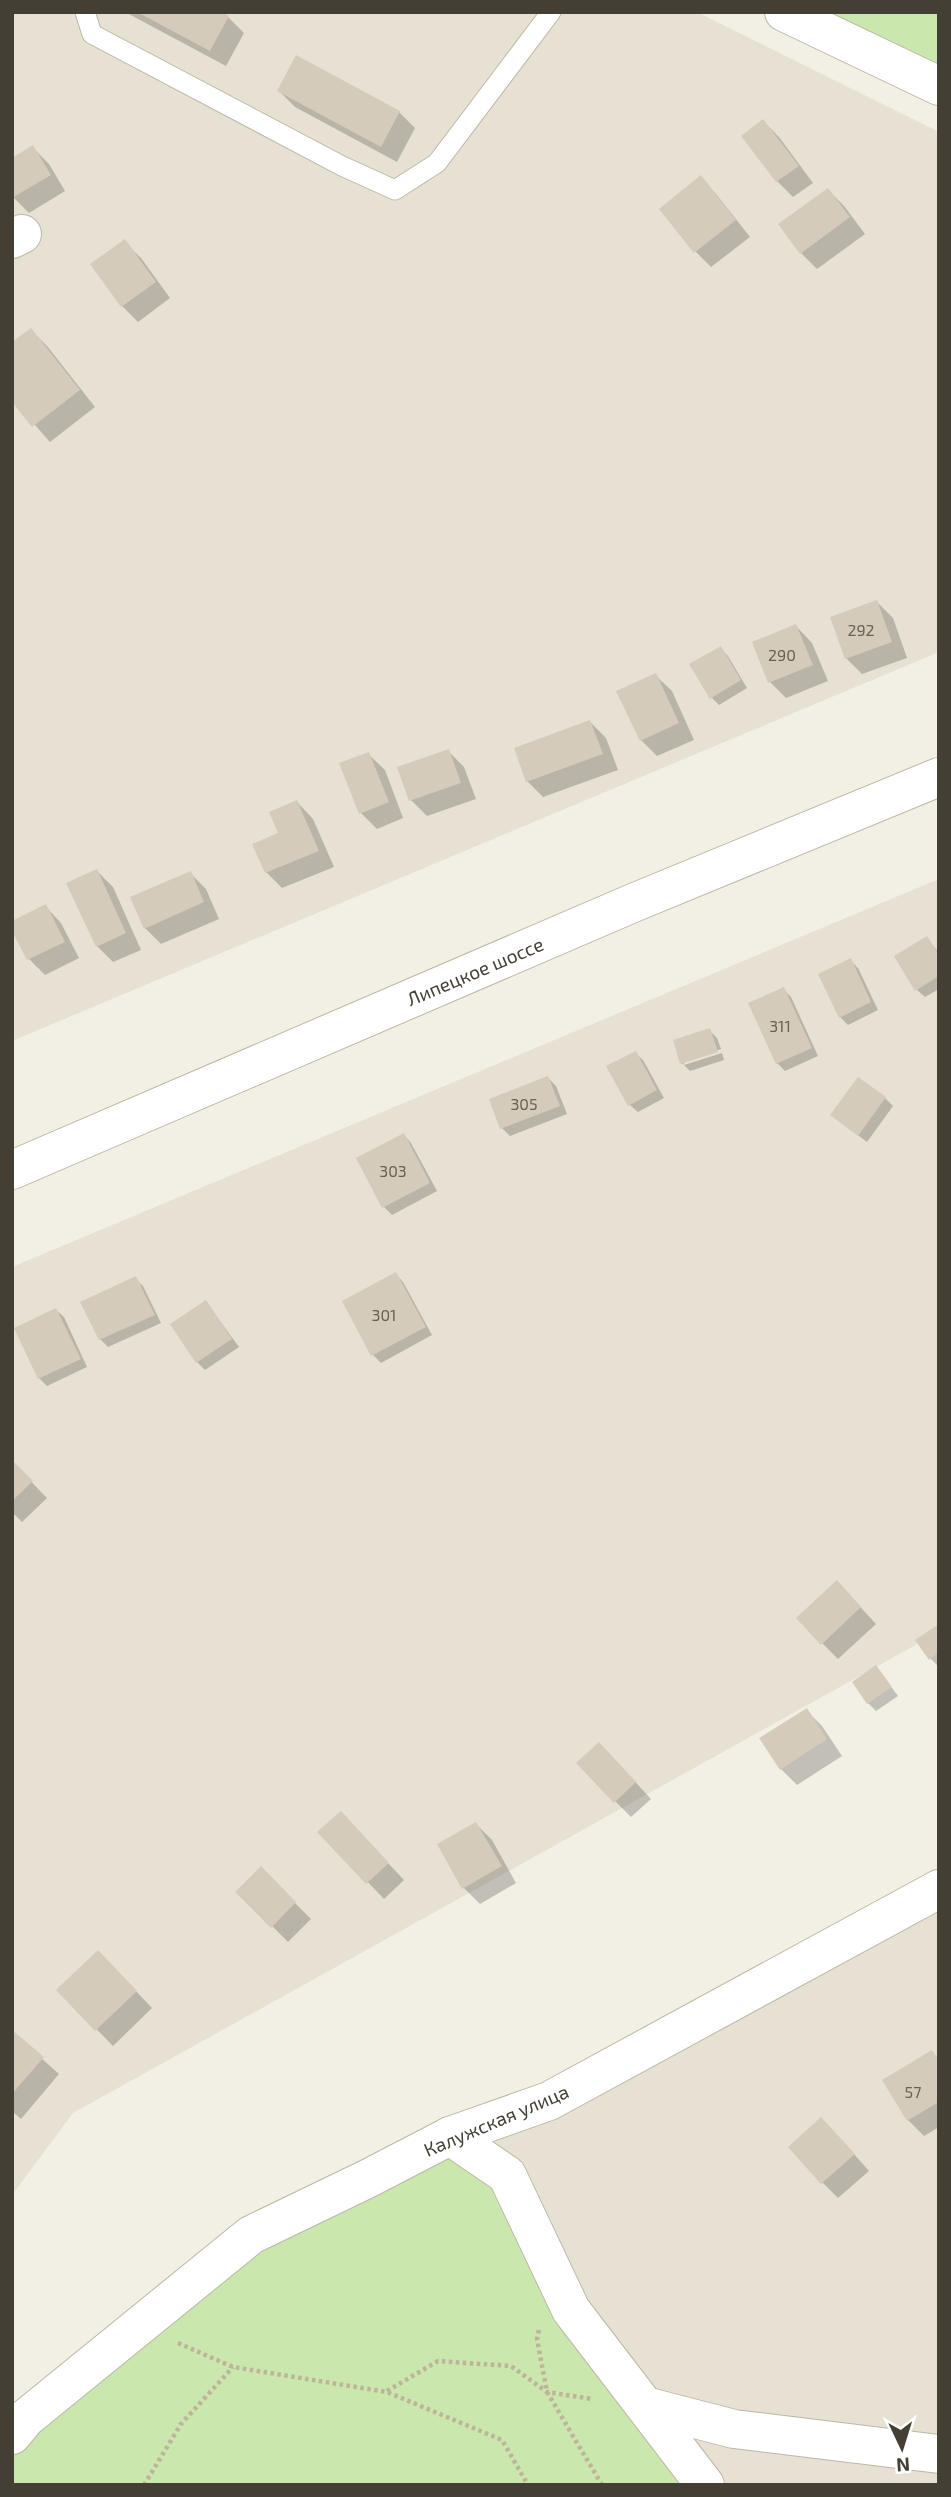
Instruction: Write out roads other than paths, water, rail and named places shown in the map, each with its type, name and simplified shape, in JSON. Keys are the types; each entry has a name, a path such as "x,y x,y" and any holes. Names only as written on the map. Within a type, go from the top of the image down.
{"street":[{"path":"784,12 939,86"},
{"name":"Липецкое шоссе","path":"12,1170 633,904 939,777"},
{"name":"Калужская улица","path":"12,2435 26,2418 251,2235 450,2136 548,2101 939,1889"},
{"path":"450,2136 507,2175 571,2310 705,2485"},
{"path":"645,2406 734,2429 939,2454"}],"lane":[{"path":"85,12 92,34 342,166 395,190 437,163 551,12"}]}
